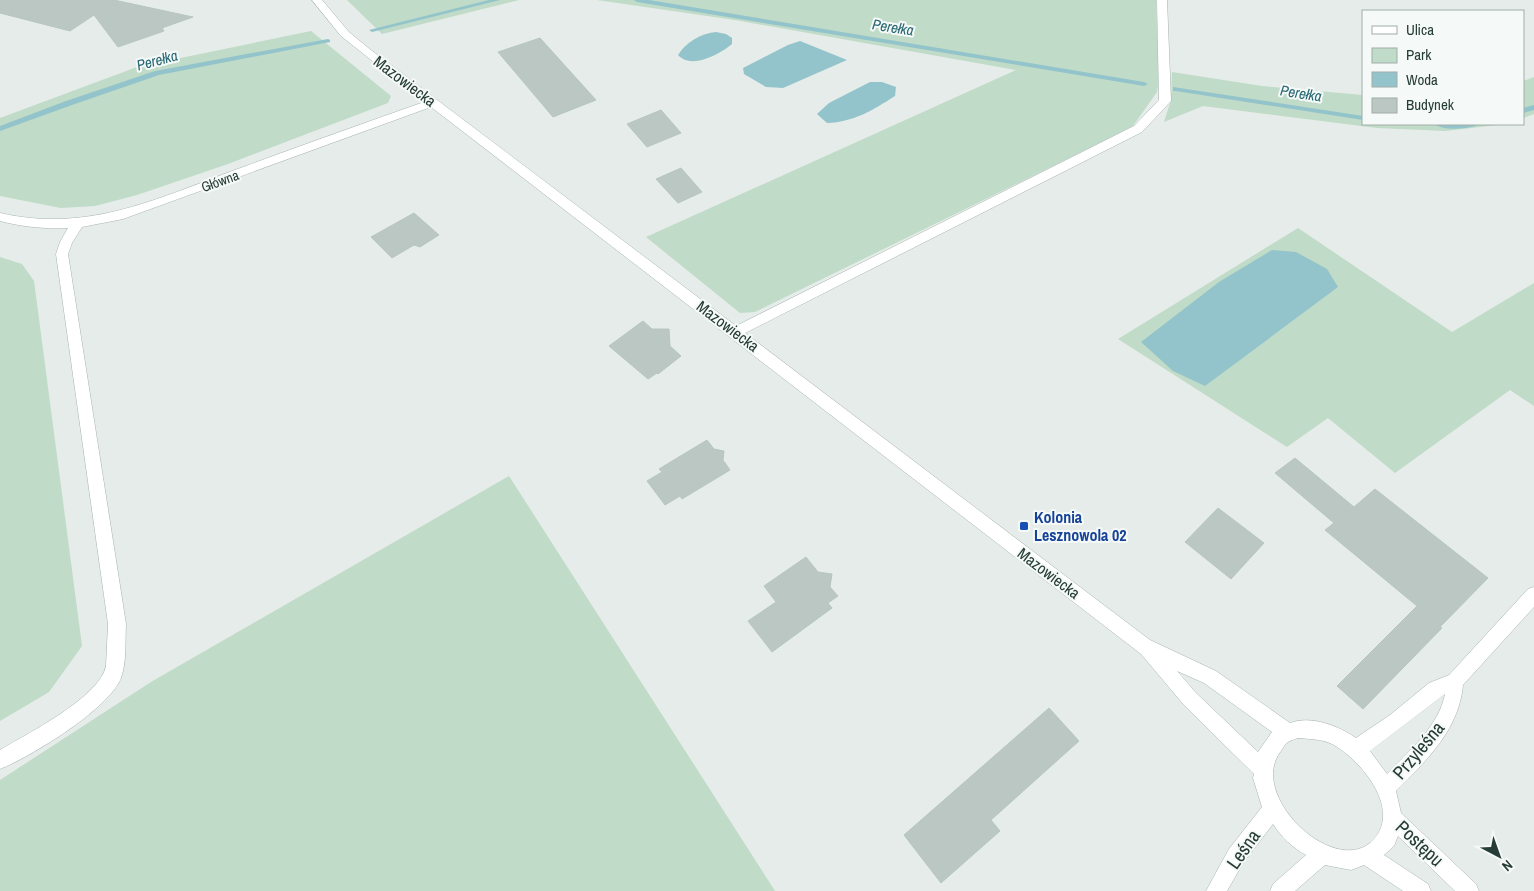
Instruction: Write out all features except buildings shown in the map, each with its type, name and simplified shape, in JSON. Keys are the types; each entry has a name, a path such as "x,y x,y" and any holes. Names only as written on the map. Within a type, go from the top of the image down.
{"street":[{"name":"Mazowiecka","path":"317,0 345,34 1144,646 1190,699 1263,770"},
{"path":"736,332 1138,129 1164,101 1162,0"},
{"name":"Główna","path":"0,217 47,225 78,223 119,216 434,102"},
{"path":"0,760 90,704 112,678 114,665 117,624 62,254 66,242 78,223"},
{"name":"Przyleśna","path":"1356,749 1396,721 1435,690 1455,681 1534,595"},
{"name":"Mazowiecka","path":"1144,646 1210,677 1289,733"},
{"name":"Przyleśna","path":"1386,788 1424,748 1442,724 1452,704 1455,681"},
{"path":"1298,729 1318,730 1338,737 1356,749 1375,768 1386,788 1392,816 1390,829 1382,846 1368,856 1351,860 1322,854 1292,834 1272,808 1263,779 1263,770 1270,747 1282,735 1298,729"},
{"name":"Leśna","path":"1216,891 1236,856 1272,808"},
{"name":"Postępu","path":"1392,816 1469,891"},
{"path":"1280,891 1322,854"},
{"name":"Postępu","path":"1368,856 1421,891"}],"green space":[{"path":"347,0 519,0 382,34"},
{"path":"597,0 1156,0 1159,79 1157,92 1133,126 755,312 740,313 646,237 1016,70 735,20"},
{"path":"311,31 391,96 388,103 228,164 137,195 95,206 61,208 0,196 0,118 137,67"},
{"path":"1172,72 1262,86 1362,95 1362,125 1497,125 1445,131 1377,128 1203,106 1164,122 1171,100"},
{"path":"1534,77 1534,114 1524,118 1524,81"},
{"path":"1298,228 1452,332 1534,283 1534,406 1510,390 1395,473 1328,418 1287,447 1118,339"},
{"path":"0,257 22,264 34,281 82,646 49,692 0,721"},
{"path":"509,476 775,891 0,891 0,780 151,682"}],"water":[{"path":"716,32 726,34 732,38 732,44 713,56 698,61 690,61 678,55 685,46 695,39 705,34"},
{"path":"800,41 847,60 783,88 766,87 744,74 743,68 788,45"},
{"path":"870,82 882,82 896,87 895,96 855,118 827,123 817,114 829,103"},
{"path":"1272,250 1296,252 1327,269 1338,287 1205,386 1173,371 1141,342 1219,282"}],"waterway":[{"name":"Perełka","path":"372,30 497,0"},
{"name":"Perełka","path":"637,0 1144,84"},
{"name":"Perełka","path":"0,129 158,73 328,41"},
{"name":"Perełka","path":"1176,89 1362,118"},
{"name":"Perełka","path":"1524,111 1534,107"},
{"name":"Perełka","path":"1451,125 1468,125"}],"place":[{"name":"Kolonia Lesznowola 02","path":"1024,526"}]}
